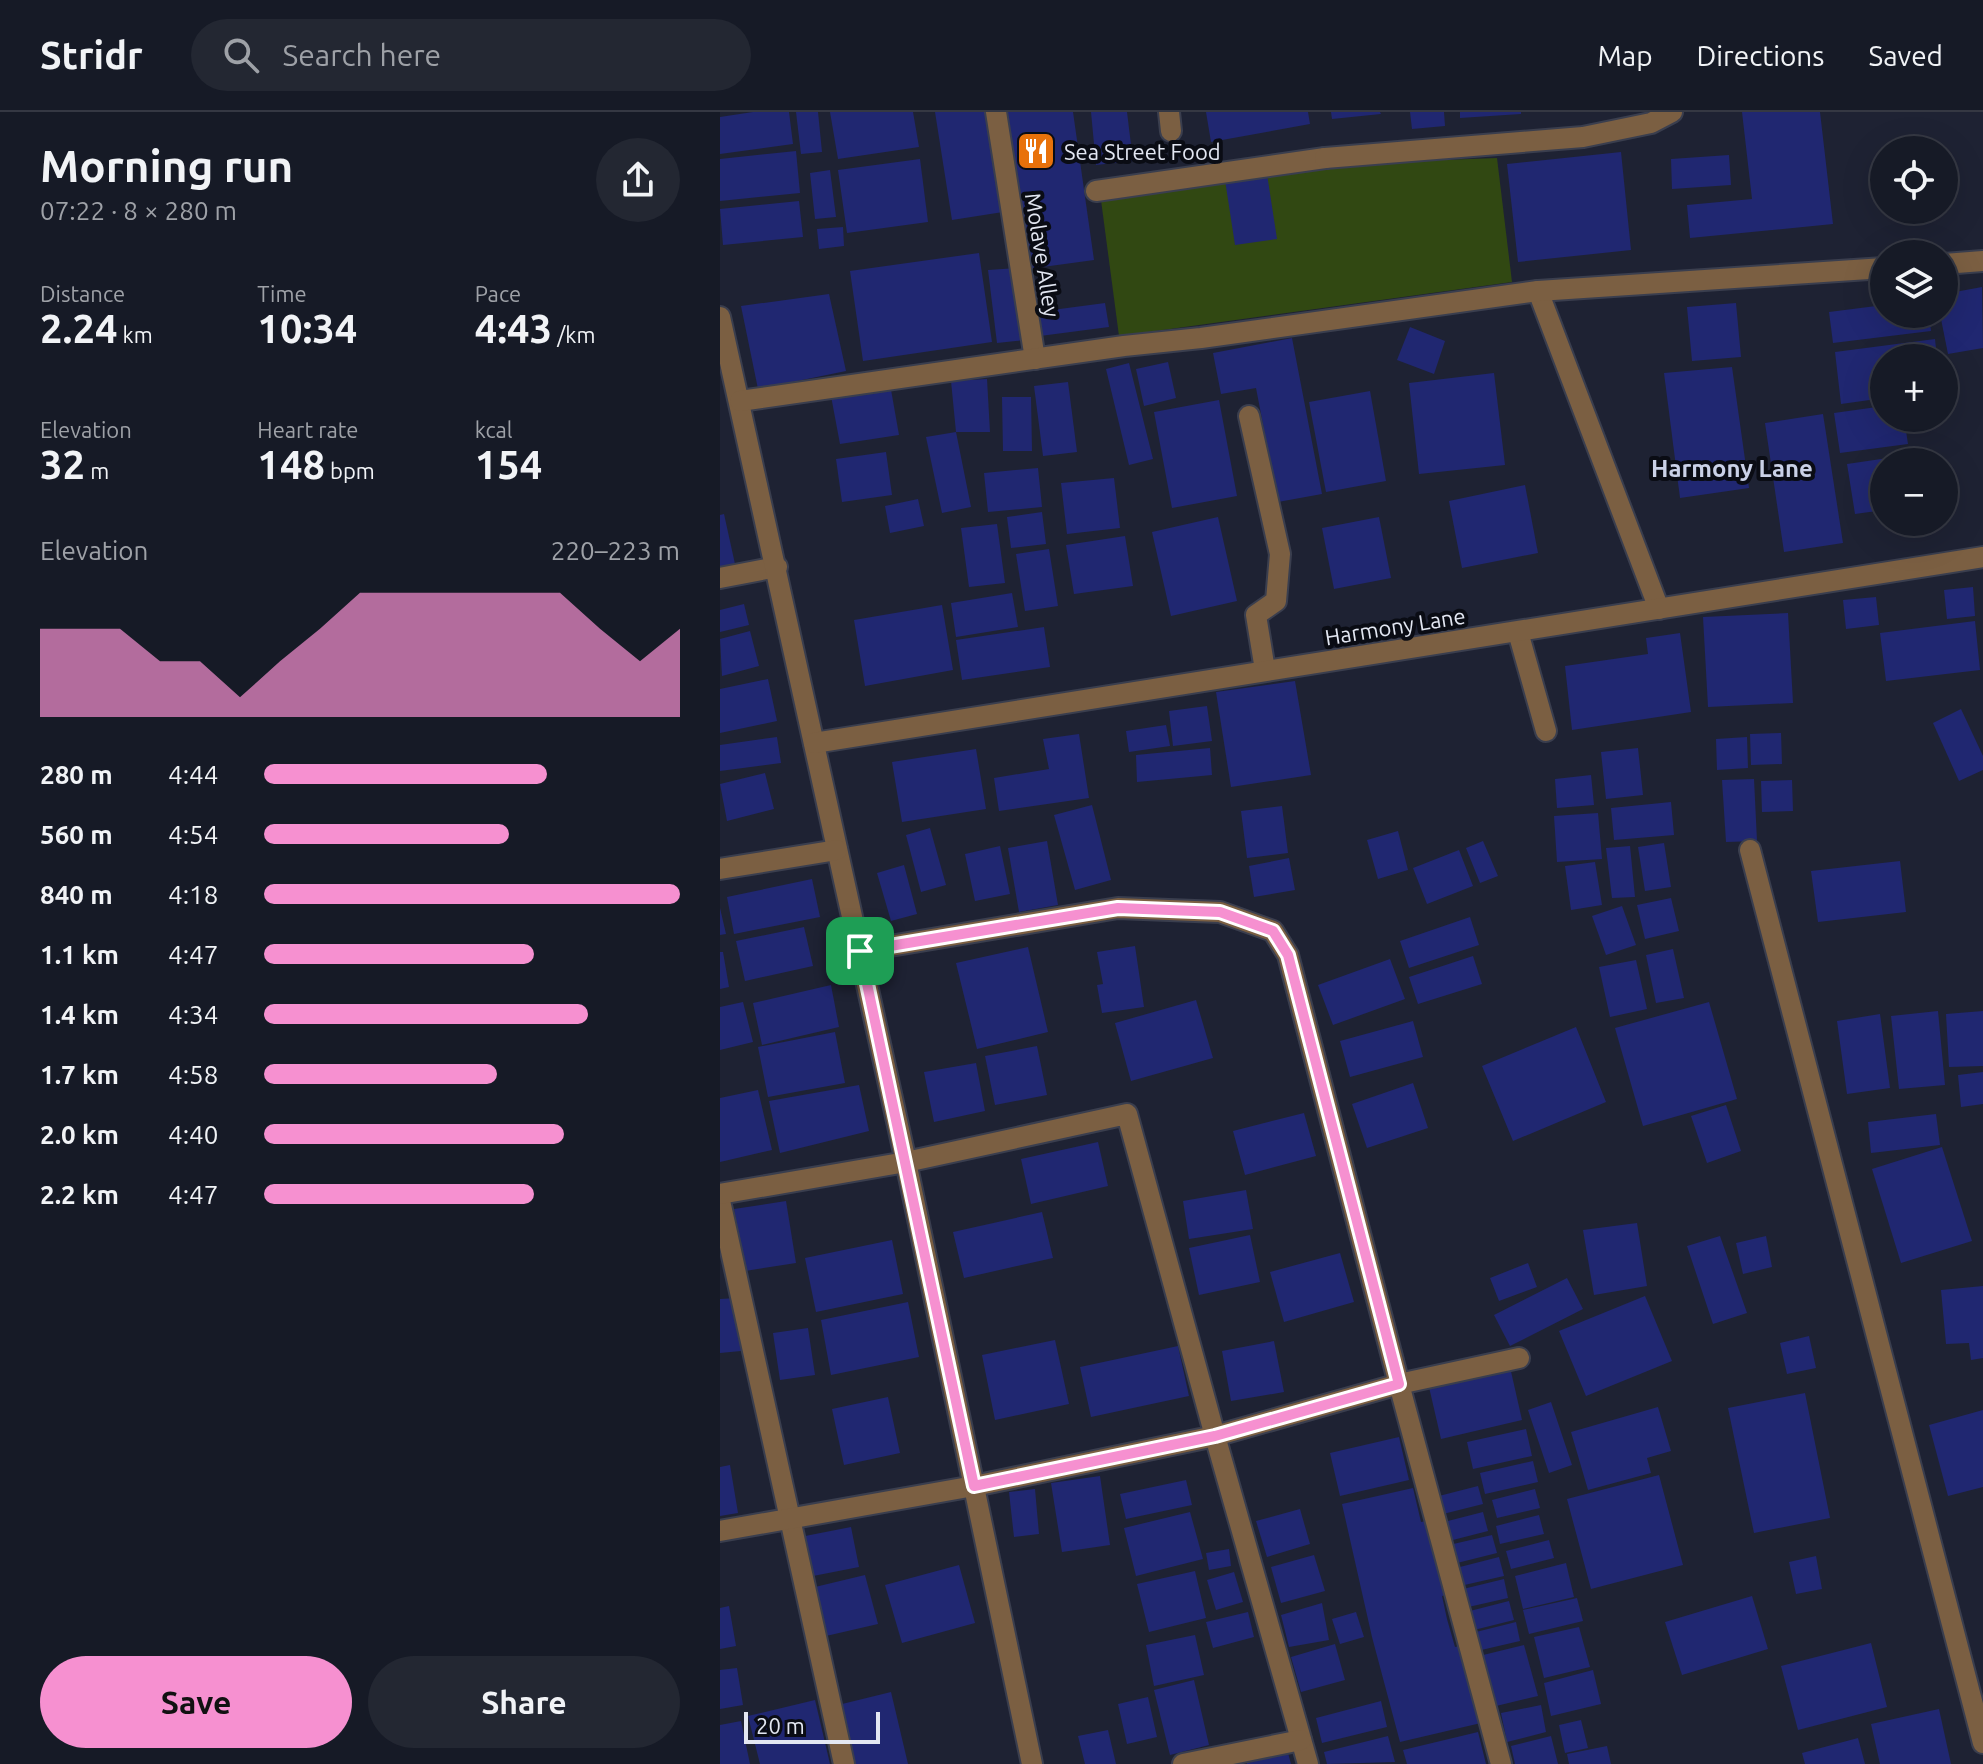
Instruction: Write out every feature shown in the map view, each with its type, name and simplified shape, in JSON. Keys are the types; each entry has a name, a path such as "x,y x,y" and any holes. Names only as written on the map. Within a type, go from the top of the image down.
{"street":[{"name":"Molave Alley","path":"996,112 1035,359"},
{"path":"1096,191 1325,158 1583,137 1651,123 1672,112"},
{"path":"1958,263 1983,261"},
{"path":"740,401 1538,291 1870,269"},
{"path":"1538,291 1659,609"},
{"path":"720,317 725,364 740,401 777,567 1032,1764"},
{"path":"1249,416 1280,554 1276,601 1256,615 1265,670"},
{"name":"Harmony Lane","path":"814,743 1983,557"},
{"path":"720,578 777,567"},
{"path":"1518,632 1546,731"},
{"path":"720,869 837,850"},
{"path":"1750,850 1983,1743"},
{"path":"860,951 1118,908 1220,912 1273,931 1288,955 1501,1764"},
{"path":"720,1194 906,1162 1127,1114 1308,1764"},
{"path":"720,1201 844,1764"},
{"path":"720,1531 974,1486 1215,1436 1399,1384 1519,1358"},
{"path":"1183,1764 1301,1740"}],"green space":[{"path":"1497,158 1512,282 1119,336 1099,185 1310,165"}],"building":[{"path":"753,112 789,112 793,144 720,154 720,117"},
{"path":"796,112 818,112 822,152 801,154"},
{"path":"830,112 913,112 919,147 838,159"},
{"path":"935,112 988,112 1003,212 952,220"},
{"path":"1006,112 1073,112 1094,260 1028,269"},
{"path":"1091,112 1127,112 1133,161 1096,165"},
{"path":"1206,112 1308,112 1310,124 1211,142"},
{"path":"1331,112 1380,112 1381,114 1332,119"},
{"path":"1410,112 1444,112 1445,126 1412,129"},
{"path":"1460,112 1521,112 1521,114 1460,118"},
{"path":"1742,112 1820,112 1833,224 1690,238 1687,205 1752,199"},
{"path":"796,151 800,193 720,201 720,159"},
{"path":"1621,152 1631,250 1518,262 1507,164"},
{"path":"1729,155 1731,185 1672,189 1671,159"},
{"path":"920,159 928,222 847,233 838,170"},
{"path":"830,170 836,217 815,219 810,173"},
{"path":"1267,174 1277,239 1235,245 1225,180"},
{"path":"799,201 803,237 723,245 720,209"},
{"path":"843,227 844,246 819,249 817,229"},
{"path":"979,253 992,342 863,361 850,271"},
{"path":"1017,268 1026,340 997,343 988,270"},
{"path":"1982,287 1983,348 1958,352 1958,344 1946,344 1943,328 1958,328 1958,291"},
{"path":"829,294 846,371 758,389 741,306"},
{"path":"1105,303 1109,327 1040,336 1037,312"},
{"path":"1736,303 1741,357 1692,361 1687,307"},
{"path":"1870,307 1870,328 1931,328 1931,331 1833,343 1829,312"},
{"path":"1410,327 1445,341 1434,374 1397,360"},
{"path":"1292,338 1322,494 1278,502 1256,388 1221,394 1213,353"},
{"path":"1935,339 1936,344 1897,344"},
{"path":"1870,347 1870,400 1841,404 1835,352"},
{"path":"1168,362 1176,398 1144,406 1136,369"},
{"path":"1129,363 1153,459 1129,465 1106,369"},
{"path":"1732,367 1749,488 1680,498 1664,373"},
{"path":"1494,373 1505,465 1419,474 1409,383"},
{"path":"987,379 990,432 956,432 951,381"},
{"path":"1068,382 1077,452 1043,456 1034,386"},
{"path":"890,384 899,435 840,444 831,396"},
{"path":"1370,391 1386,481 1326,492 1309,402"},
{"path":"1002,397 1031,397 1032,451 1003,451"},
{"path":"1219,400 1237,496 1172,508 1154,412"},
{"path":"1870,408 1870,432 1906,432 1908,444 1840,453 1834,413"},
{"path":"1823,414 1843,543 1784,552 1765,423"},
{"path":"956,432 971,507 942,513 926,437"},
{"path":"886,452 892,495 842,502 836,459"},
{"path":"1870,461 1870,512 1855,514 1847,464"},
{"path":"1038,468 1042,507 988,512 984,473"},
{"path":"1114,478 1120,528 1067,534 1061,483"},
{"path":"1525,485 1538,553 1462,568 1449,501"},
{"path":"918,499 924,526 890,533 885,506"},
{"path":"1042,512 1046,544 1011,548 1007,517"},
{"path":"724,514 735,564 720,568 720,515"},
{"path":"1218,517 1237,601 1171,616 1152,532"},
{"path":"1379,517 1391,578 1334,589 1322,528"},
{"path":"997,524 1005,583 969,587 961,528"},
{"path":"1125,536 1133,586 1074,594 1066,545"},
{"path":"1049,549 1058,606 1025,611 1016,554"},
{"path":"1973,587 1975,616 1947,619 1944,590"},
{"path":"1012,593 1018,627 956,637 951,603"},
{"path":"1876,597 1879,625 1846,629 1843,600"},
{"path":"744,604 749,625 720,632 720,610"},
{"path":"942,605 953,670 865,686 854,620"},
{"path":"1788,613 1793,703 1708,707 1703,617"},
{"path":"1975,621 1980,670 1886,681 1880,633"},
{"path":"1044,627 1050,667 962,680 956,640"},
{"path":"750,631 759,666 722,676 720,639"},
{"path":"1680,633 1691,712 1572,730 1565,666 1648,654 1646,638"},
{"path":"768,679 777,721 720,733 720,689"},
{"path":"1295,681 1311,775 1231,787 1216,692"},
{"path":"1207,706 1212,741 1173,746 1169,711"},
{"path":"1961,709 1983,756 1983,770 1959,781 1933,723"},
{"path":"1166,725 1170,746 1129,752 1126,731"},
{"path":"1781,733 1782,764 1751,765 1750,734"},
{"path":"1079,734 1089,798 999,811 994,778 1049,769 1043,739"},
{"path":"777,737 781,763 720,771 720,745"},
{"path":"1747,737 1748,768 1717,770 1716,739"},
{"path":"1210,748 1212,775 1137,782 1136,755"},
{"path":"1638,748 1643,795 1606,799 1601,752"},
{"path":"976,749 986,809 902,822 892,762"},
{"path":"765,773 774,809 727,821 720,784"},
{"path":"1591,775 1594,805 1557,808 1555,779"},
{"path":"1754,779 1757,841 1726,842 1722,780"},
{"path":"1792,780 1793,811 1762,812 1761,781"},
{"path":"1671,802 1674,835 1614,840 1611,808"},
{"path":"1092,805 1111,880 1075,890 1054,815"},
{"path":"1282,806 1288,853 1247,858 1241,811"},
{"path":"1598,813 1602,859 1557,862 1554,816"},
{"path":"930,828 946,885 921,892 906,835"},
{"path":"1398,831 1408,870 1378,879 1367,840"},
{"path":"1047,841 1058,905 1019,912 1008,848"},
{"path":"1483,841 1498,876 1480,883 1466,848"},
{"path":"1664,843 1671,887 1645,891 1638,847"},
{"path":"1000,846 1010,894 975,901 965,854"},
{"path":"1630,846 1635,897 1612,898 1606,848"},
{"path":"1459,850 1473,886 1427,904 1413,868"},
{"path":"1289,858 1295,890 1254,897 1249,866"},
{"path":"1900,861 1906,912 1818,922 1811,871"},
{"path":"1595,862 1602,905 1571,910 1565,866"},
{"path":"904,865 917,914 891,921 877,873"},
{"path":"812,879 820,917 734,934 727,897"},
{"path":"1671,898 1679,931 1645,939 1637,905"},
{"path":"1622,906 1636,945 1606,955 1592,916"},
{"path":"720,908 726,934 720,935"},
{"path":"1470,917 1479,945 1409,968 1400,941"},
{"path":"804,927 813,966 745,981 736,941"},
{"path":"1135,946 1144,1007 1102,1013 1097,985 1103,984 1097,952"},
{"path":"1028,947 1048,1032 977,1049 956,963"},
{"path":"1673,949 1684,998 1656,1003 1646,955"},
{"path":"720,952 723,952 729,987 720,989"},
{"path":"1473,956 1482,984 1418,1004 1409,977"},
{"path":"1390,959 1405,999 1333,1025 1318,985"},
{"path":"1636,960 1647,1009 1610,1017 1599,967"},
{"path":"831,985 839,1027 762,1045 753,1003"},
{"path":"1196,1000 1213,1058 1131,1081 1115,1023"},
{"path":"743,1002 753,1042 720,1050 720,1007"},
{"path":"1709,1002 1737,1099 1643,1126 1615,1028"},
{"path":"1938,1011 1945,1085 1899,1089 1891,1016"},
{"path":"1983,1011 1983,1066 1949,1067 1946,1014"},
{"path":"1880,1014 1890,1088 1847,1094 1837,1021"},
{"path":"1413,1021 1423,1057 1350,1077 1340,1041"},
{"path":"1576,1027 1606,1102 1513,1141 1482,1066"},
{"path":"835,1032 845,1083 768,1097 758,1047"},
{"path":"1037,1046 1047,1095 995,1105 985,1056"},
{"path":"976,1063 985,1111 934,1122 924,1072"},
{"path":"1983,1072 1983,1104 1961,1107 1958,1075"},
{"path":"1413,1083 1428,1128 1367,1148 1352,1104"},
{"path":"859,1085 869,1131 780,1153 769,1101"},
{"path":"758,1090 772,1150 720,1162 720,1098"},
{"path":"1726,1105 1741,1151 1707,1163 1691,1116"},
{"path":"1304,1113 1316,1156 1245,1175 1233,1131"},
{"path":"1936,1114 1940,1145 1871,1153 1868,1122"},
{"path":"1098,1142 1108,1186 1031,1204 1021,1159"},
{"path":"1942,1147 1972,1241 1901,1263 1872,1169"},
{"path":"1246,1190 1253,1229 1189,1239 1183,1201"},
{"path":"786,1201 796,1263 745,1271 734,1209"},
{"path":"1042,1212 1053,1258 964,1278 953,1232"},
{"path":"1637,1223 1647,1286 1594,1295 1583,1230"},
{"path":"1250,1235 1260,1282 1199,1295 1189,1248"},
{"path":"1720,1236 1747,1313 1713,1324 1687,1246"},
{"path":"1766,1236 1772,1267 1743,1274 1736,1243"},
{"path":"892,1240 903,1294 816,1312 805,1258"},
{"path":"1340,1253 1354,1302 1284,1322 1270,1272"},
{"path":"1528,1263 1537,1287 1499,1301 1490,1278"},
{"path":"1567,1278 1583,1309 1510,1346 1494,1315"},
{"path":"1983,1286 1983,1358 1971,1360 1969,1343 1946,1344 1941,1290"},
{"path":"1645,1296 1672,1361 1586,1396 1559,1331"},
{"path":"737,1298 741,1351 720,1353 720,1299"},
{"path":"908,1302 919,1357 831,1375 821,1320"},
{"path":"808,1328 815,1375 780,1380 773,1333"},
{"path":"1809,1336 1816,1368 1787,1374 1780,1343"},
{"path":"1055,1340 1069,1404 995,1420 982,1355"},
{"path":"1274,1341 1284,1392 1231,1401 1222,1351"},
{"path":"1178,1346 1189,1396 1091,1417 1080,1367"},
{"path":"1510,1367 1522,1420 1441,1439 1429,1387"},
{"path":"1805,1393 1830,1518 1754,1533 1728,1408"},
{"path":"888,1397 900,1453 844,1465 832,1409"},
{"path":"1551,1402 1572,1465 1549,1473 1528,1410"},
{"path":"1658,1407 1671,1451 1647,1458 1651,1473 1588,1490 1571,1432"},
{"path":"1983,1410 1983,1487 1948,1496 1929,1425"},
{"path":"1526,1429 1532,1456 1473,1469 1467,1442"},
{"path":"1399,1437 1409,1480 1340,1496 1330,1453"},
{"path":"1533,1461 1538,1482 1485,1494 1480,1473"},
{"path":"730,1465 738,1513 720,1516 720,1467"},
{"path":"1659,1475 1683,1565 1591,1589 1567,1499"},
{"path":"1100,1476 1110,1545 1062,1552 1051,1483"},
{"path":"1186,1480 1192,1505 1126,1519 1120,1494"},
{"path":"1478,1486 1483,1504 1439,1515 1435,1497"},
{"path":"1413,1488 1421,1522 1426,1521 1433,1551 1436,1551 1447,1595 1442,1596 1447,1619 1455,1647 1459,1646 1466,1675 1469,1674 1481,1723 1400,1742 1342,1504"},
{"path":"1035,1489 1039,1534 1014,1537 1009,1492"},
{"path":"1535,1489 1540,1508 1497,1518 1492,1500"},
{"path":"1300,1509 1310,1544 1267,1557 1256,1521"},
{"path":"1190,1512 1203,1559 1136,1576 1124,1528"},
{"path":"1483,1512 1488,1531 1445,1542 1440,1523"},
{"path":"1539,1515 1544,1534 1500,1544 1496,1526"},
{"path":"851,1527 859,1567 808,1577 800,1537"},
{"path":"1492,1535 1497,1553 1453,1564 1449,1545"},
{"path":"1549,1540 1554,1558 1511,1569 1506,1551"},
{"path":"1229,1549 1231,1566 1209,1570 1206,1553"},
{"path":"1314,1555 1325,1591 1281,1603 1271,1567"},
{"path":"1816,1556 1822,1589 1796,1594 1789,1562"},
{"path":"1499,1557 1504,1576 1460,1586 1456,1568"},
{"path":"1566,1563 1574,1597 1523,1609 1515,1576"},
{"path":"959,1565 975,1623 902,1643 885,1585"},
{"path":"1195,1571 1206,1618 1149,1632 1137,1584"},
{"path":"1234,1572 1243,1602 1216,1610 1207,1580"},
{"path":"865,1575 878,1624 826,1636 815,1587"},
{"path":"1504,1579 1508,1598 1464,1608 1459,1590"},
{"path":"1752,1596 1768,1649 1682,1675 1665,1622"},
{"path":"1577,1598 1583,1621 1529,1634 1523,1610"},
{"path":"1509,1601 1514,1620 1470,1631 1466,1612"},
{"path":"1322,1603 1329,1640 1289,1647 1281,1615"},
{"path":"729,1606 736,1646 720,1649 720,1608"},
{"path":"1248,1612 1254,1637 1213,1648 1206,1622"},
{"path":"1356,1612 1364,1637 1340,1644 1332,1619"},
{"path":"1516,1622 1520,1641 1477,1651 1472,1633"},
{"path":"1579,1627 1590,1667 1544,1678 1534,1637"},
{"path":"1195,1635 1204,1675 1154,1686 1146,1645"},
{"path":"1871,1643 1887,1707 1798,1730 1781,1666"},
{"path":"1335,1644 1345,1680 1301,1692 1291,1657"},
{"path":"1524,1645 1538,1696 1492,1707 1479,1656"},
{"path":"737,1668 743,1705 720,1709 720,1670"},
{"path":"1593,1670 1601,1704 1551,1716 1544,1683"},
{"path":"1194,1680 1209,1745 1170,1755 1154,1690"},
{"path":"891,1692 908,1764 852,1764 838,1705"},
{"path":"1148,1697 1157,1737 1127,1744 1118,1704"},
{"path":"815,1700 830,1764 760,1764 748,1716"},
{"path":"1381,1701 1387,1727 1322,1743 1316,1718"},
{"path":"1541,1705 1546,1732 1507,1742 1501,1713"},
{"path":"1939,1709 1951,1764 1880,1764 1871,1724"},
{"path":"1581,1720 1588,1748 1565,1753 1559,1725"},
{"path":"741,1721 750,1764 720,1764 720,1725"},
{"path":"1108,1730 1116,1764 1085,1764 1078,1736"},
{"path":"1478,1732 1486,1764 1407,1764 1403,1750"},
{"path":"1388,1736 1395,1762 1327,1764 1324,1752"},
{"path":"1551,1736 1558,1764 1515,1764 1511,1746"},
{"path":"1858,1738 1865,1764 1805,1764 1802,1753"},
{"path":"1607,1746 1611,1764 1569,1764 1567,1754"},
{"path":"1288,1753 1291,1764 1247,1764 1247,1763"}],"place":[{"name":"Sea Street Food","path":"1036,151"}],"district":[{"name":"Harmony Lane","path":"1732,468"}],"route":[{"path":"1118,908 1220,912 1273,931 1288,955 1399,1384 1215,1436 974,1486 860,951 1118,908"}]}
